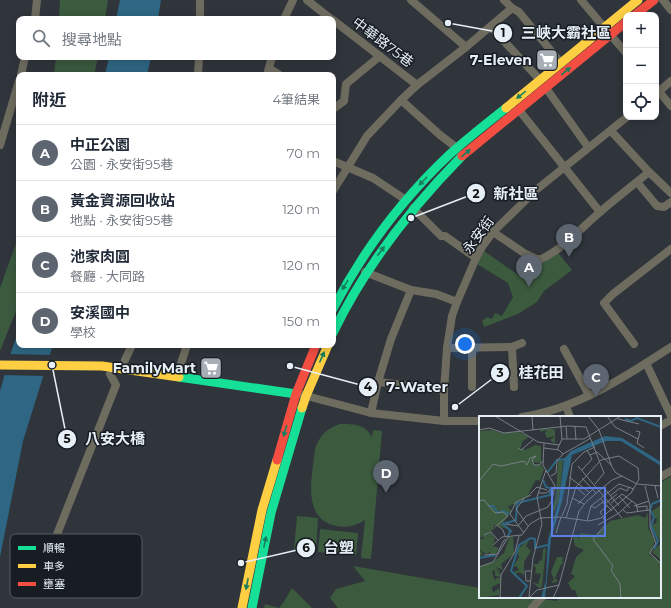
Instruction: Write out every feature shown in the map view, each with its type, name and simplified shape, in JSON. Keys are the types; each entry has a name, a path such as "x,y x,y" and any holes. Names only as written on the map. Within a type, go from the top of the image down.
{"main road":[{"path":"336,327 365,272 413,208 445,172 464,154 546,88 638,0"},
{"path":"639,12 654,0"},
{"path":"336,303 358,264 406,200 441,163 457,148 561,63 607,31 623,23"},
{"path":"242,608 262,510 296,394 315,348"},
{"path":"252,608 271,513 306,396 327,348"},
{"path":"0,365 102,366 296,394"}],"street":[{"path":"35,16 37,0"},
{"path":"200,0 200,16"},
{"path":"285,16 293,0"},
{"name":"中華路75巷","path":"307,0 327,16"},
{"path":"411,0 466,48"},
{"path":"504,0 512,8 519,12 561,63"},
{"path":"581,0 623,50"},
{"path":"663,0 671,10"},
{"path":"336,186 367,136 401,100 417,85 466,48 512,8"},
{"name":"中華路75巷","path":"336,23 417,85"},
{"path":"491,27 540,80"},
{"path":"336,107 344,101 346,84 380,56"},
{"path":"22,72 24,60"},
{"path":"198,72 199,60"},
{"path":"268,72 271,60"},
{"path":"659,90 671,81"},
{"path":"546,88 588,147"},
{"path":"0,145 16,91"},
{"path":"659,93 671,106"},
{"path":"401,100 457,148"},
{"path":"519,110 600,212"},
{"name":"永安街","path":"444,421 444,390 447,348 452,316 482,247 493,232 536,190 624,120"},
{"path":"611,131 649,172 671,193"},
{"path":"336,161 373,178 406,200"},
{"path":"493,232 524,253 539,260 549,256 561,247 600,212 649,172"},
{"path":"637,182 657,206 664,207 671,202"},
{"path":"413,208 441,236 444,236 476,258"},
{"path":"634,344 604,303 613,294 671,249"},
{"path":"365,272 411,290 436,294 457,302"},
{"path":"371,412 391,339 411,290"},
{"path":"447,348 512,347 522,343"},
{"path":"512,347 514,387"},
{"path":"530,416 566,406 618,381 671,347"},
{"path":"125,360 131,348"},
{"path":"177,376 186,348"},
{"path":"472,348 472,387"},
{"path":"564,349 589,395"},
{"path":"646,363 671,416"},
{"path":"57,534 116,385 110,374"},
{"path":"378,382 444,390"},
{"path":"296,394 371,412 444,421 479,421"},
{"path":"566,406 570,416"},
{"path":"661,425 671,420"},
{"path":"661,476 671,471"},
{"path":"532,608 541,598"}],"green space":[{"path":"60,0 108,0 105,16 59,16"},
{"path":"56,60 97,60 95,72 54,72"},
{"path":"16,243 16,311 0,351 0,288"},
{"path":"484,251 524,279 532,269 558,253 572,270 544,291 537,302 518,314 484,327 482,321 487,317 492,319 495,313 502,316 513,297 508,283 477,264"},
{"path":"340,424 362,427 366,429 372,437 373,430 382,431 371,559 361,558 365,520 351,526 336,526 325,521 317,514 313,505 311,482 315,449 324,433"},
{"path":"671,477 671,608 338,608 330,598 336,589 365,581 353,566 479,588 479,598 537,598 556,601 559,598 661,598 661,483"},
{"path":"297,516 318,518 316,551 294,550"},
{"path":"320,529 358,533 356,555 318,552"},
{"path":"292,588 312,608 279,608"},
{"path":"265,604 279,608 264,608"}],"water":[{"path":"120,0 161,0 158,16 117,16"},
{"path":"108,60 150,60 148,72 106,72"},
{"path":"16,338 16,348 52,348 23,441 0,557 0,391"}],"pier":[{"path":"8,354 52,355 46,376 2,375"}],"traffic: fast":[{"path":"336,304 371,246 416,189 450,154 506,108"},
{"path":"336,327 359,285 390,239 424,197 462,156"},
{"path":"179,377 296,394"},
{"path":"252,608 271,513 302,408"}],"traffic: slow":[{"path":"506,108 638,0"},
{"path":"302,408 327,348"},
{"path":"0,365 102,366 179,377"},
{"path":"242,608 262,510 277,460"}],"traffic: jam":[{"path":"639,12 654,0"},
{"path":"462,156 623,24"},
{"path":"277,460 296,394 315,348"}],"place":[{"name":"三峽大霸社區","path":"448,23"},
{"name":"7-Eleven","path":"547,60"},
{"name":"新社區","path":"411,218"},
{"name":"黃金資源回收站","path":"569,257"},
{"name":"中正公園","path":"529,287"},
{"name":"八安大橋","path":"52,365"},
{"name":"7-Water","path":"290,366"},
{"name":"FamilyMart","path":"211,368"},
{"name":"池家肉圓","path":"596,397"},
{"name":"桂花田","path":"455,407"},
{"name":"安溪國中","path":"386,493"},
{"name":"台塑","path":"241,563"}]}
